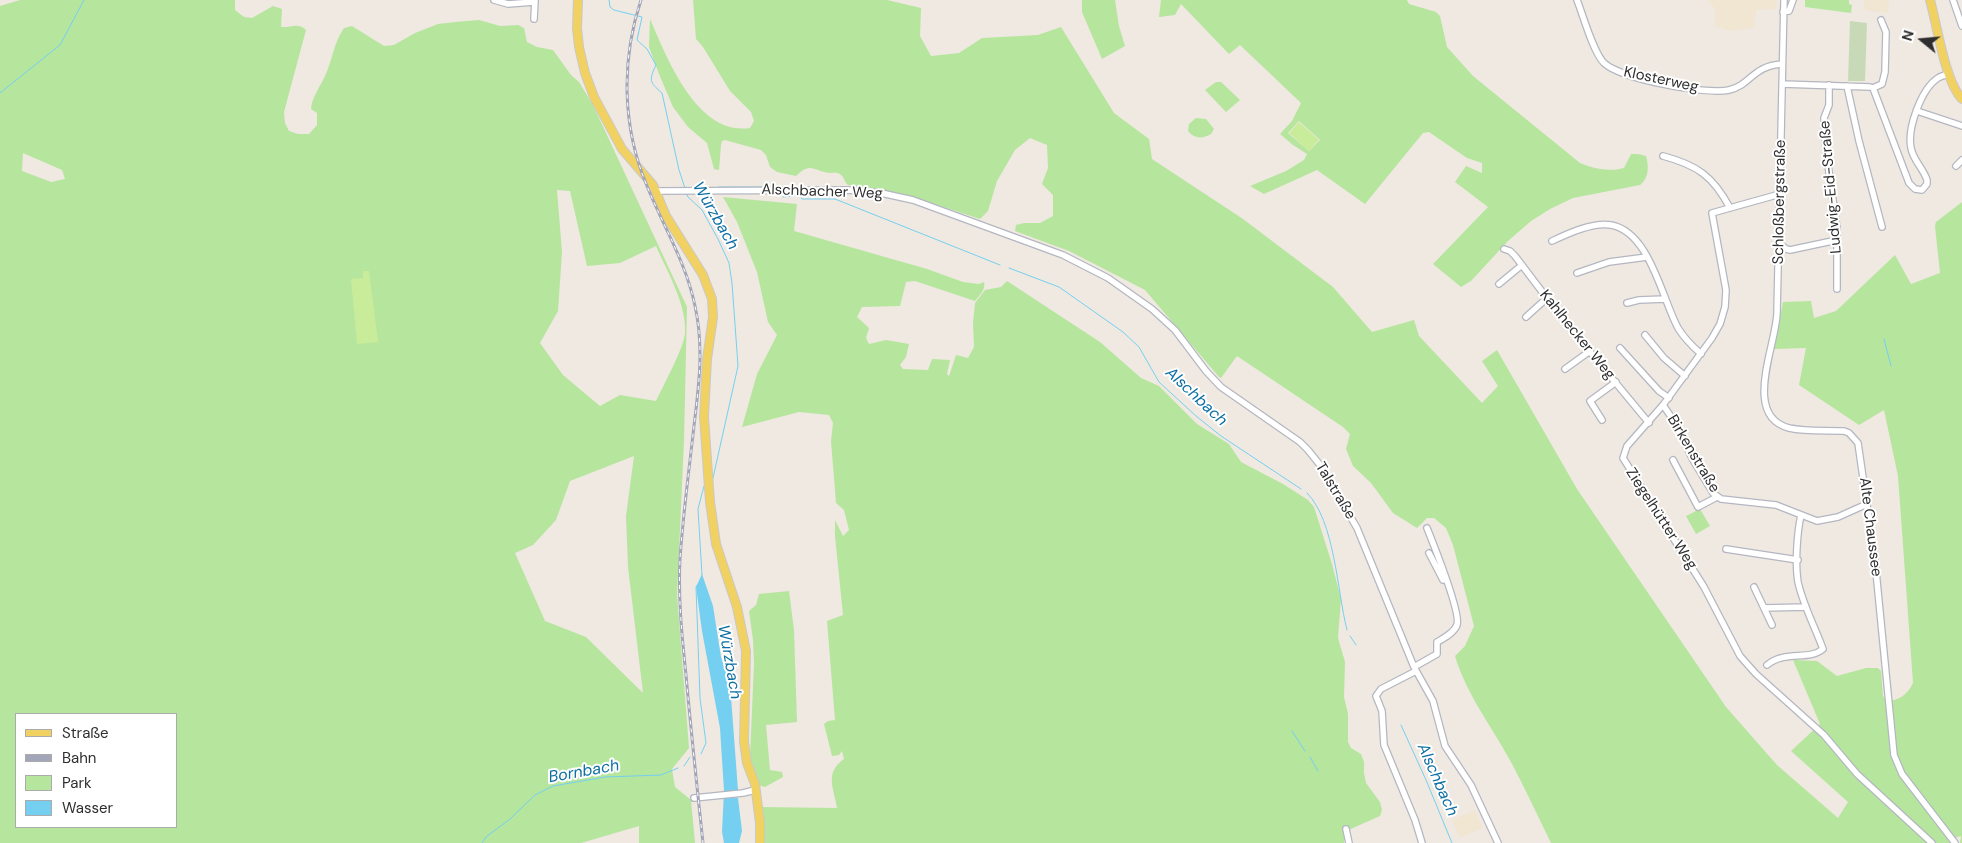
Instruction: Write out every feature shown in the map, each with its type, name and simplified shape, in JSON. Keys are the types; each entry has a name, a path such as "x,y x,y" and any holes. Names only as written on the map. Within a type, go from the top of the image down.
{"main road":[{"path":"578,0 577,28 585,73 608,124 627,157 646,176 656,191 666,216 703,275 712,299 713,317 705,387 705,435 716,544 737,606 746,651 744,742 749,769 755,784 760,823 760,843"},
{"path":"1930,0 1949,74 1962,99"}],"street":[{"path":"494,0 508,4 534,1 534,18"},
{"name":"Klosterweg","path":"1577,0 1600,58 1610,67 1626,74 1682,87 1727,90 1740,85 1762,68 1782,64"},
{"name":"Schloßbergstraße","path":"1765,403 1765,378 1777,323 1784,0"},
{"path":"1784,12 1789,11 1793,0"},
{"path":"1953,0 1962,26"},
{"path":"1782,84 1873,88 1882,84 1885,72 1886,32 1881,20"},
{"path":"1873,88 1909,183 1912,188 1918,190 1925,187 1927,180 1914,156 1910,142 1916,111 1924,94 1933,83 1938,78 1949,74"},
{"name":"Ludwig-Eid-Straße","path":"1830,85 1829,105 1824,118 1837,240 1837,289"},
{"path":"1847,86 1859,141 1882,227"},
{"path":"1916,111 1962,126"},
{"path":"1663,156 1688,164 1701,171 1714,182 1730,208 1780,194"},
{"path":"1956,166 1962,160"},
{"name":"Alschbacher Weg","path":"656,191 848,190 881,193 913,200 1040,246"},
{"name":"Ziegelhütter Weg","path":"1730,208 1712,213 1725,281 1726,299 1720,324 1701,354 1663,405 1624,450 1624,461 1704,587 1740,656 1756,674 1816,727 1857,774 1932,843"},
{"path":"1552,241 1601,225 1612,225 1623,229 1647,257 1678,327 1692,346 1701,354"},
{"path":"1778,242 1790,250 1837,240"},
{"name":"Talstraße","path":"1040,246 1092,268 1122,287 1161,316 1206,371 1221,386 1300,442 1314,456 1357,528 1415,669 1433,701 1445,746 1471,784 1498,843"},
{"name":"Kahlhecker Weg","path":"1504,249 1510,251 1522,265 1649,423"},
{"path":"1577,273 1609,262 1647,257"},
{"path":"1499,284 1522,265"},
{"path":"1525,317 1547,298"},
{"path":"1626,304 1639,300 1665,299"},
{"path":"1645,335 1664,358 1685,376"},
{"path":"1620,348 1659,391 1668,398"},
{"path":"1565,369 1590,351"},
{"path":"1602,420 1590,401 1616,382"},
{"name":"Alte Chaussee","path":"1765,403 1769,415 1781,425 1797,429 1844,431 1854,437 1860,450 1875,561 1894,755 1902,774 1955,843"},
{"name":"Birkenstraße","path":"1663,405 1676,424 1693,460 1717,497 1730,501 1776,505 1818,521 1830,520 1867,504"},
{"path":"1673,460 1698,507 1717,497"},
{"path":"1767,665 1776,659 1791,655 1815,654 1823,649 1806,607 1798,578 1801,516"},
{"path":"1422,843 1415,820 1384,745 1382,711 1376,696 1381,690 1436,654 1437,642 1448,635 1457,625 1457,613 1427,528"},
{"path":"1726,549 1798,560"},
{"path":"1429,553 1442,580 1447,583"},
{"path":"1754,587 1772,625"},
{"path":"1764,608 1806,607"},
{"path":"694,798 731,795 755,790"},
{"path":"1346,829 1349,843"}],"shaded area":[{"path":"1707,0 1777,0 1776,9 1756,10 1754,28 1731,31 1715,26 1715,8"},
{"path":"1864,0 1889,0 1888,13 1865,10"},
{"path":"1475,810 1483,828 1460,838 1452,820"}],"green space":[{"path":"20,0 235,0 235,10 244,17 252,18 273,6 282,9 281,27 300,26 306,30 284,112 285,123 289,131 298,134 309,134 317,125 317,113 311,109 312,105 344,28 352,26 384,46 394,45 415,33 438,24 479,20 500,26 518,25 524,28 527,42 537,47 553,50 571,75 579,82 593,105 687,307 684,441 677,595 689,748 672,769 675,787 691,800 695,843 639,843 639,826 581,843 0,843 0,6","holes":["23,153 62,170 65,179 51,182 22,171","557,190 570,191 587,266 620,263 656,246 671,277 683,311 685,333 677,357 656,401 620,395 600,406 563,375 540,343 558,311 562,252","634,456 626,516 628,567 643,693 586,637 545,621 515,553 533,545 556,520 570,481"]},
{"path":"693,0 887,0 921,8 920,36 931,56 959,53 982,38 1038,35 1061,27 1114,113 1149,139 1152,159 1243,219 1333,287 1372,332 1414,320 1419,336 1482,403 1498,386 1482,361 1497,350 1577,489 1726,707 1777,765 1838,818 1848,802 1791,751 1820,724 1793,660 1817,661 1837,676 1866,668 1878,668 1881,671 1883,696 1886,701 1899,698 1906,694 1911,687 1913,683 1898,476 1884,410 1859,425 1799,385 1806,348 1774,349 1783,302 1811,301 1814,318 1836,311 1895,255 1911,284 1940,273 1936,222 1962,202 1962,843 1960,843 1961,836 1954,838 1954,843 1551,843 1512,764 1466,685 1455,656 1465,646 1474,626 1453,545 1446,528 1434,518 1427,518 1417,528 1393,513 1371,483 1353,466 1346,449 1350,434 1343,427 1237,356 1221,378 1219,377 1145,290 1069,251 1015,231 1016,225 1040,223 1053,216 1053,195 1042,184 1048,168 1047,145 1030,138 1015,150 997,181 988,211 980,219 907,195 848,185 842,176 837,173 824,172 812,168 801,171 796,176 777,172 770,167 766,155 761,150 725,140 722,141 721,145 719,170 714,169 707,143 688,127 673,107 649,47 650,19 675,73 686,91 700,107 714,120 731,127 750,128 754,121 751,112 730,91 696,39"},
{"path":"1082,0 1115,0 1119,26 1125,46 1102,59 1082,12"},
{"path":"1161,0 1407,0 1409,4 1436,12 1440,16 1447,47 1473,76 1580,163 1591,167 1613,170 1624,168 1631,154 1638,154 1646,156 1648,164 1647,176 1640,185 1573,198 1550,209 1531,221 1508,241 1471,281 1461,287 1433,264 1488,207 1455,182 1466,166 1482,173 1482,163 1467,158 1429,132 1423,133 1365,204 1317,170 1264,194 1250,186 1286,171 1304,160 1307,154 1280,134 1292,121 1301,103 1240,45 1229,54 1181,4 1175,15 1159,17","holes":["1299,121 1320,140 1309,151 1288,133"]},
{"path":"1805,0 1849,0 1849,4 1852,5 1851,13 1805,7"},
{"path":"1850,21 1867,23 1865,81 1848,81"},
{"path":"1216,82 1221,82 1240,100 1226,112 1205,90"},
{"path":"1196,118 1206,119 1214,129 1211,134 1199,137 1193,136 1188,131 1189,124"},
{"path":"1299,122 1319,140 1309,151 1289,133"},
{"path":"723,197 797,204 794,231 927,269 963,282 979,284 984,282 983,290 975,301 915,281 906,282 900,306 862,307 857,317 869,328 866,338 869,344 886,340 909,344 906,357 900,365 903,369 928,370 932,359 950,360 947,374 949,376 956,355 968,358 974,347 973,323 975,303 985,290 1001,287 1007,281 1100,342 1141,378 1159,386 1197,424 1229,444 1241,462 1283,484 1308,500 1314,507 1341,599 1338,638 1345,662 1344,697 1348,714 1348,742 1351,748 1361,754 1364,762 1366,783 1380,802 1382,810 1380,816 1344,832 1344,843 761,843 761,807 837,808 832,775 838,764 844,759 842,751 839,755 832,756 824,724 835,720 827,621 843,615 835,520 843,536 849,530 844,510 836,503 831,441 833,423 829,415 799,412 742,427 757,374 777,335 768,322 757,272 737,222"},
{"path":"363,271 369,271 378,342 357,344 351,279 363,278"},
{"path":"1700,509 1710,526 1696,534 1686,516"},
{"path":"789,591 794,630 797,722 766,725 770,770 782,772 783,777 765,787 758,785 750,757 754,663 749,611 756,605 759,594"}],"water":[{"path":"702,574 713,606 721,657 730,684 738,790 729,792 729,797 738,798 742,831 739,843 724,843 722,832 724,791 720,728 696,587"}],"waterway":[{"path":"0,93 60,45 84,0"},
{"name":"Würzbach","path":"609,0 610,7 614,10 642,17 637,40 647,49 656,65 651,78 655,86 662,93 679,170 685,188"},
{"name":"Alschbach","path":"719,187 783,187"},
{"name":"Würzbach","path":"686,192 688,197 702,210 718,239 729,263 732,283 738,366 713,478"},
{"name":"Alschbach","path":"783,197 800,195 802,199 835,199 1000,265"},
{"name":"Alschbach","path":"1009,268 1059,287 1123,332 1139,347 1159,382 1196,416 1221,436 1301,489"},
{"path":"1884,339 1891,366"},
{"name":"Würzbach","path":"702,575 698,509 704,486"},
{"name":"Alschbach","path":"1307,493 1324,521 1329,538 1347,630"},
{"name":"Bornbach","path":"698,584 696,587 700,698 706,743 701,754"},
{"name":"Alschbach","path":"1350,636 1356,645"},
{"name":"Alschbach","path":"1401,725 1452,843"},
{"path":"1292,731 1305,751"},
{"name":"Bornbach","path":"684,766 690,757"},
{"path":"1310,757 1318,771"},
{"name":"Bornbach","path":"482,843 486,837 510,819 535,795 553,786 605,777 661,775 678,768"}],"railway":[{"path":"641,0 634,23 628,70 627,93 633,140 647,186 686,274 698,321 699,381 683,526 680,588 683,646 703,843"}]}
